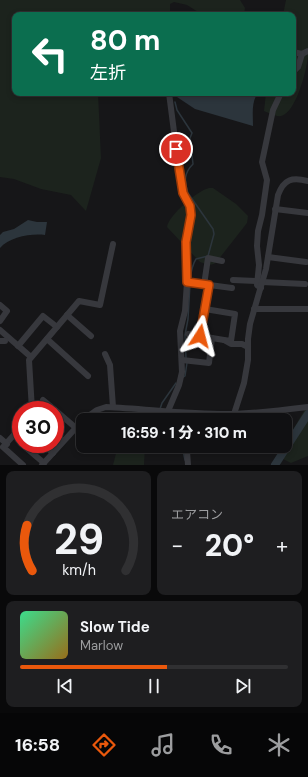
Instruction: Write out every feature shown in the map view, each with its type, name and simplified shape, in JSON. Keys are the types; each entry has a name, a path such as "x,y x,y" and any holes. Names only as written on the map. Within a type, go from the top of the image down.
{"street":[{"path":"296,69 305,52"},
{"path":"168,96 181,186 190,206 191,215 186,242 187,282 185,311 180,331 182,372 168,412"},
{"path":"260,284 257,246 258,231 267,180 262,162 273,110 280,96"},
{"path":"234,413 244,383 248,360 250,324 260,284 266,269 275,209 280,189 286,182 292,179 308,181"},
{"path":"275,209 308,212"},
{"path":"31,401 29,360 79,301 100,305 113,244"},
{"path":"268,257 306,262"},
{"path":"200,336 205,310 208,258 222,261"},
{"path":"233,280 260,284 305,284"},
{"path":"187,282 232,288"},
{"path":"0,305 7,311 0,321"},
{"path":"254,309 308,309"},
{"path":"188,334 231,341 235,314 205,310"},
{"path":"67,315 91,336"},
{"path":"18,346 43,316 57,327"},
{"path":"0,330 31,358"},
{"path":"182,360 209,363 212,338"},
{"path":"47,339 88,376"},
{"path":"224,340 231,344 242,344 248,347"},
{"path":"105,354 110,365 113,407"},
{"path":"93,413 106,407 168,412 213,413"},
{"path":"247,413 308,407"},
{"path":"64,418 76,428 64,440"},
{"path":"0,438 7,444"},
{"path":"12,438 4,447 23,465"},
{"path":"31,453 43,464 53,453"},
{"path":"187,453 188,465"}],"shaded area":[{"path":"0,0 240,0 245,8 244,12 198,12 187,5 174,2 170,4 170,12 12,12 12,96 98,96 101,158 86,211 71,195 41,189 14,179 0,177"},
{"path":"286,0 308,0 308,56 303,80 296,99 291,107 286,113 279,116 272,115 264,111 266,96 296,96 296,12 284,12"},
{"path":"176,96 256,96 253,104 253,126 195,109"},
{"path":"209,188 213,188 236,204 248,216 247,223 218,260 214,264 209,265 200,262 167,227 172,217 184,204 198,193"},
{"path":"28,220 47,222 45,235 21,237 9,241 0,248 0,235 3,232 14,229"},
{"path":"308,404 308,456 291,463 282,457 283,453 292,453 292,431"},
{"path":"116,453 145,453 144,465 113,465"}],"waterway":[{"path":"175,102 177,110 192,133 190,138 193,164 186,174 185,181 188,193 213,229 214,234 208,256 196,259 191,271 190,280"},
{"path":"186,358 185,335 188,319 190,284"},
{"path":"182,378 185,376 187,363"},
{"path":"160,409 162,403 176,383"},
{"path":"275,465 308,414"},
{"path":"184,453 185,460"}],"route":[{"path":"176,149 183,193 190,206 191,215 186,242 187,282 209,285 200,336"}]}
